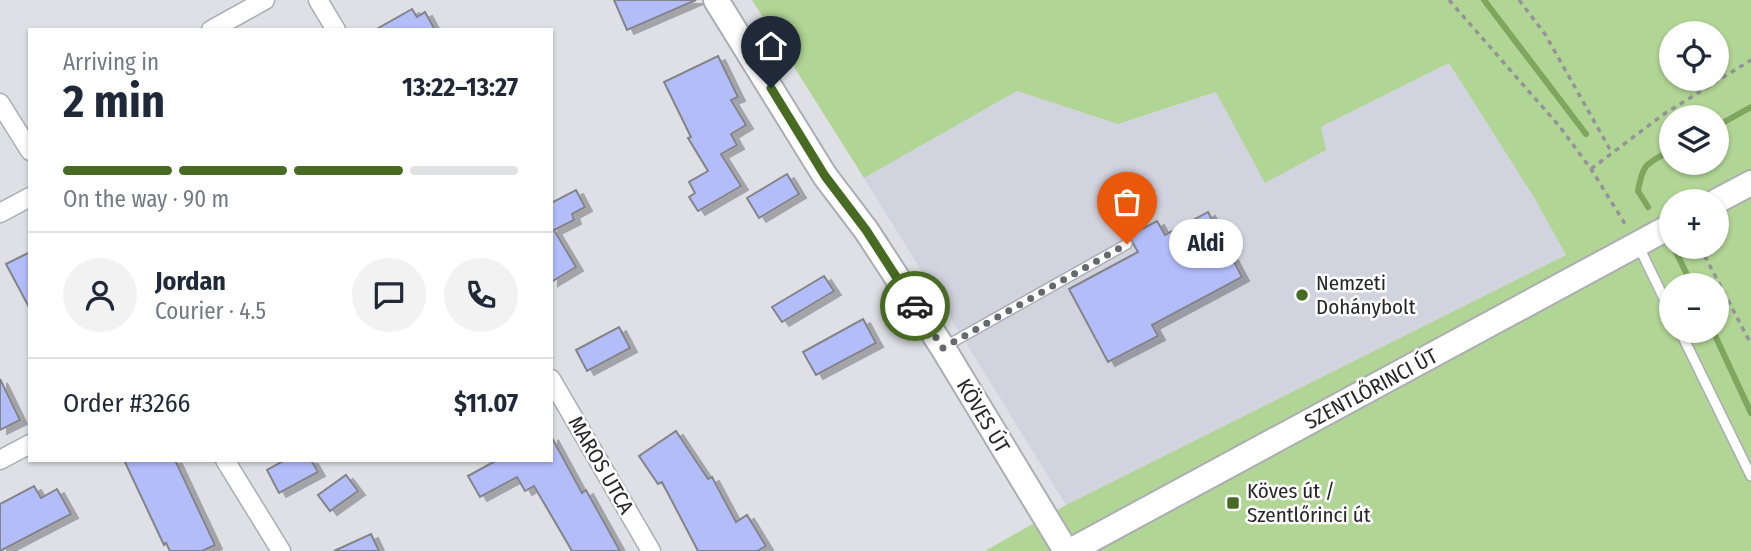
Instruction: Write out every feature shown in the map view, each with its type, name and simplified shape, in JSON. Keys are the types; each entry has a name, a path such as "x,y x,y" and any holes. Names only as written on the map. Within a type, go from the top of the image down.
{"main road":[{"name":"KÖVES ÚT","path":"716,0 825,176 866,230 943,348 1068,551"},
{"path":"1729,195 1751,183"},
{"name":"SZENTLŐRINCI ÚT","path":"1068,551 1659,233"}],"street":[{"path":"215,28 265,0"},
{"path":"318,0 335,28"},
{"path":"0,103 28,148"},
{"path":"0,213 28,198"},
{"name":"MAROS UTCA","path":"553,383 651,551"},
{"path":"0,460 28,445"},
{"path":"226,462 281,551"}],"lane":[{"path":"943,348 1127,244"},
{"path":"1638,245 1659,288"},
{"path":"1686,343 1751,476"}],"path":[{"path":"1450,0 1560,127 1591,169 1638,245"},
{"path":"1520,0 1545,34 1612,153"},
{"path":"1591,169 1664,114 1751,60"},
{"path":"1706,259 1751,344"}],"shaded area":[{"path":"1449,63 1535,199 1566,255 1066,505 864,178 1017,91 1118,124 1217,92 1265,183 1321,127"}],"green space":[{"path":"752,0 1751,0 1751,551 985,551 1066,505 1566,255 1535,199 1449,63 1321,127 1326,150 1265,183 1216,92 1118,124 1017,91 864,178"}],"building":[{"path":"614,0 696,0 627,30"},
{"path":"412,9 417,17 425,12 434,28 379,28"},
{"path":"718,56 738,97 731,100 746,125 731,134 737,145 721,154 741,186 698,211 689,197 695,193 689,182 708,171 688,138 691,137 664,82"},
{"path":"787,174 799,194 759,218 747,198"},
{"path":"576,190 585,207 572,214 574,220 554,230 576,267 553,281 553,202"},
{"path":"1208,212 1242,277 1152,325 1158,336 1108,362 1069,289 1138,252 1129,236 1157,221 1165,235"},
{"path":"28,253 28,305 6,264"},
{"path":"824,276 834,291 782,322 772,307"},
{"path":"863,319 876,343 816,375 803,352"},
{"path":"619,327 630,348 587,371 576,350"},
{"path":"0,379 20,420 0,430"},
{"path":"676,431 708,479 712,477 736,522 747,515 766,546 757,551 698,551 662,482 658,484 639,456"},
{"path":"553,440 582,493 586,490 620,551 572,551 534,486 525,491 517,477 480,497 468,476 493,462 553,462"},
{"path":"125,462 176,462 215,545 202,551 170,551 166,543 164,545"},
{"path":"281,462 312,462 318,472 279,493 267,470"},
{"path":"346,475 358,491 330,511 318,495"},
{"path":"34,486 41,498 57,489 71,514 0,551 0,504"},
{"path":"371,534 379,551 334,551"}],"waterway":[{"path":"1484,0 1586,134"},
{"path":"1729,119 1751,107"},
{"path":"1648,207 1638,191 1644,169 1659,157"},
{"path":"1679,259 1686,273"},
{"path":"1719,343 1751,413"}],"way so far":[{"path":"915,306 943,348 1127,244"}],"place":[{"name":"Aldi","path":"1127,244"},
{"name":"Nemzeti Dohánybolt","path":"1302,295"},
{"name":"Köves út / Szentlőrinci út","path":"1233,503"}],"route":[{"path":"771,88 825,176 866,230 915,306"}]}
